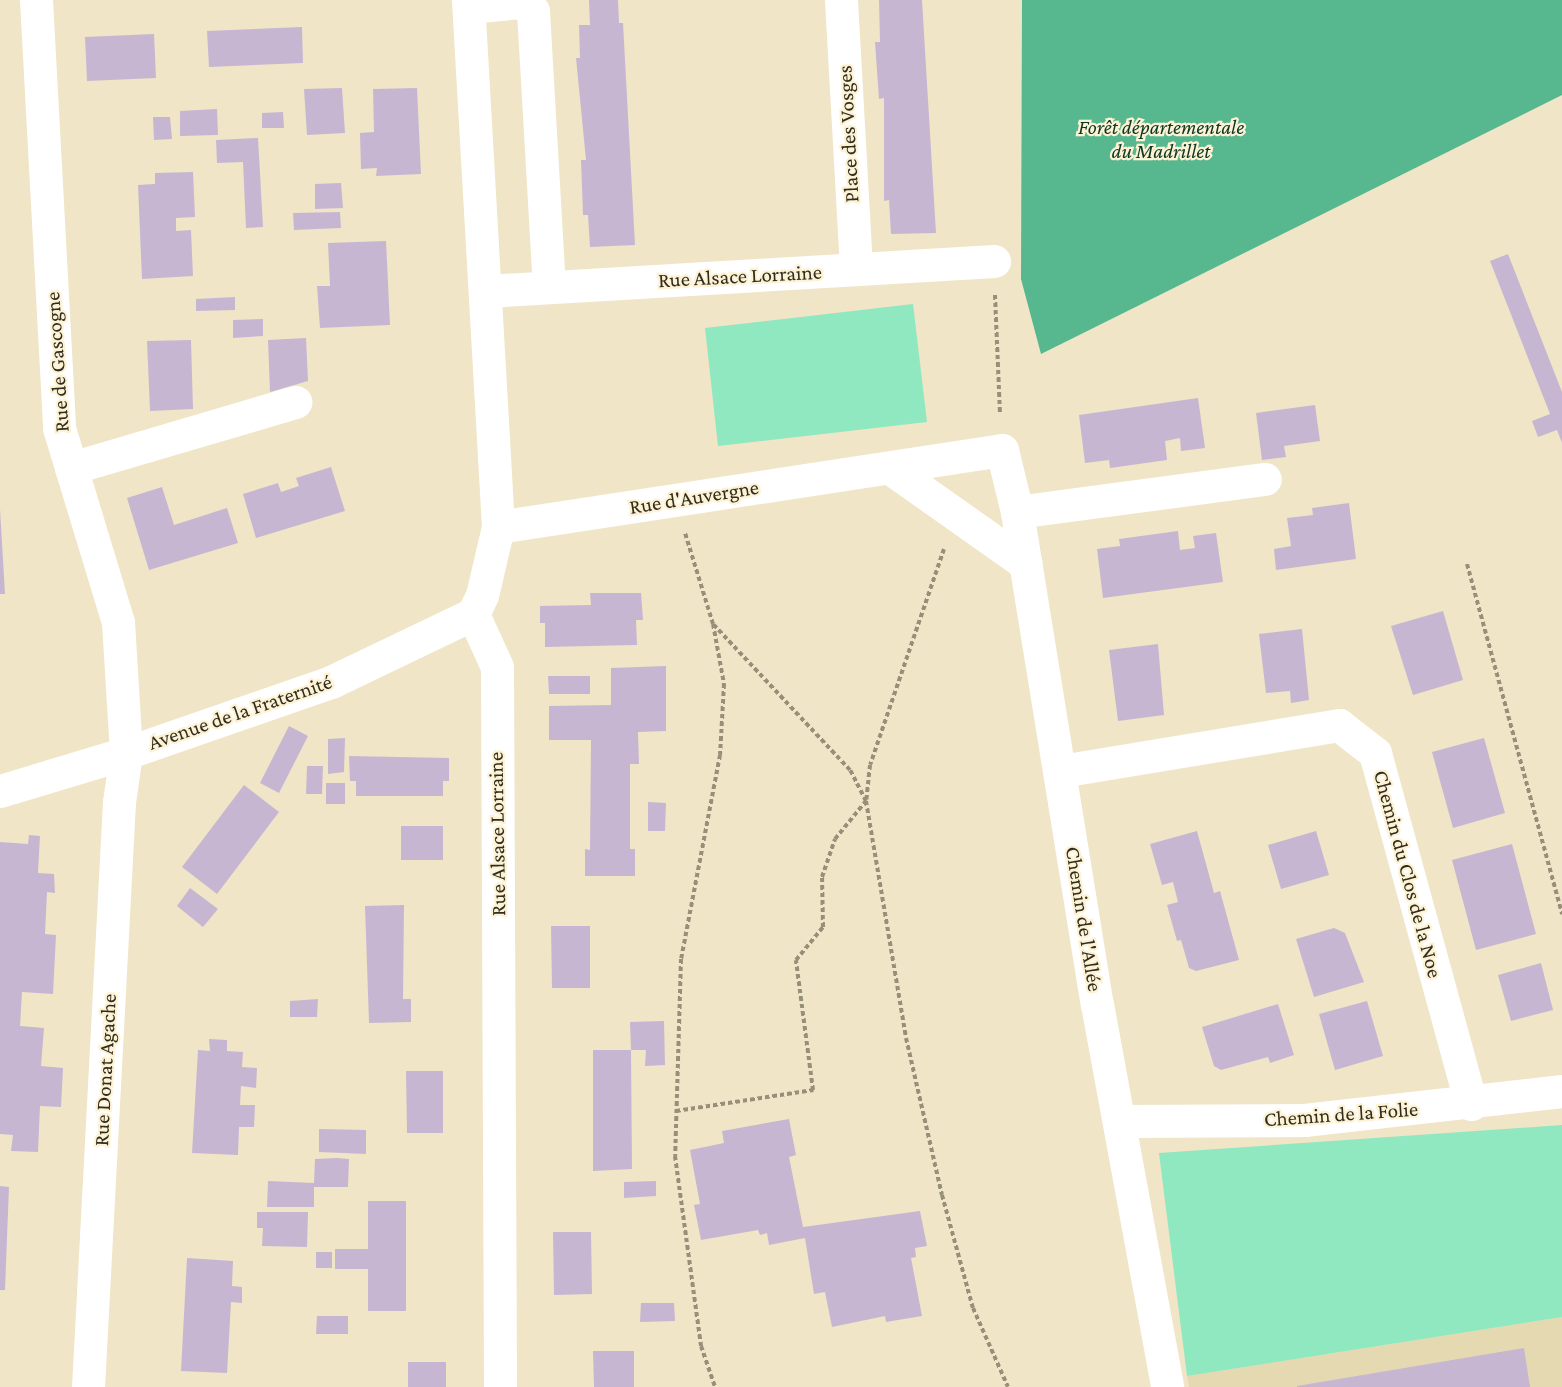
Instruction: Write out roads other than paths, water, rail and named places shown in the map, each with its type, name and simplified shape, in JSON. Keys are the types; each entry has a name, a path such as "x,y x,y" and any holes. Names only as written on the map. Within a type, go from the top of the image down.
{"street":[{"name":"Rue de Gascogne","path":"36,0 59,428 118,622 126,753"},
{"name":"Place des Vosges","path":"841,0 856,269"},
{"path":"473,614 482,595 498,527 469,3 521,2 533,11 549,287"},
{"name":"Rue Alsace Lorraine","path":"486,291 994,261"},
{"path":"71,468 295,402"},
{"name":"Rue d'Auvergne","path":"498,527 1002,450"},
{"name":"Chemin de l'Allée","path":"1002,450 1017,512 1119,1121 1167,1387"},
{"path":"890,468 1026,564"},
{"path":"1017,512 1265,479"},
{"name":"Rue Alsace Lorraine","path":"473,614 497,667 500,1387"},
{"name":"Avenue de la Fraternité","path":"0,791 126,753 331,682 473,614"},
{"name":"Chemin du Clos de la Noe","path":"1061,771 1339,725 1375,753 1471,1104"},
{"name":"Rue Donat Agache","path":"88,1387 119,802 126,753"},
{"name":"Chemin de la Folie","path":"1119,1121 1304,1120 1471,1104 1562,1091"}],"park label":[{"name":"Forêt départementale du Madrillet","path":"1161,139"}]}
